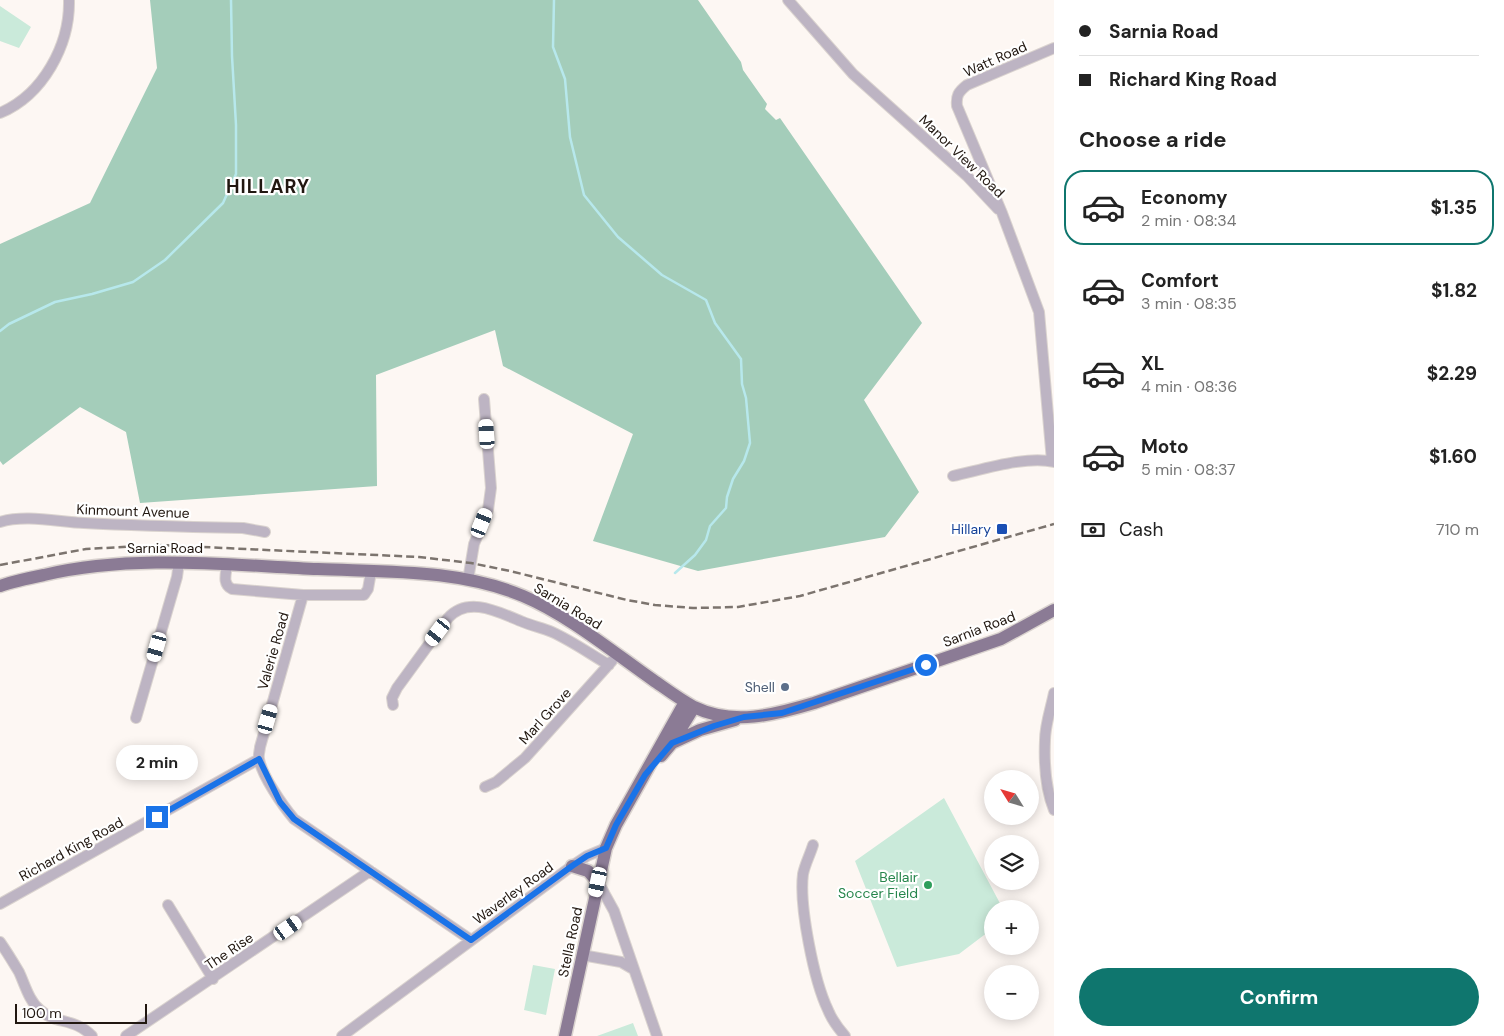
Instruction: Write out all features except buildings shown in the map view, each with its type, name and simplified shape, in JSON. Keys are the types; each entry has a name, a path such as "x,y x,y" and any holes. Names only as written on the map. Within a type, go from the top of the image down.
{"main road":[{"name":"Sarnia Road","path":"0,586 50,573 106,564 179,562 420,574 468,580 503,589 540,604 613,660 689,704 717,715 744,717 782,713 1001,639 1054,610"},
{"name":"Stella Road","path":"645,775 672,743 689,704"},
{"name":"Stella Road","path":"565,1036 606,848 616,825 664,738 689,704"},
{"path":"672,743 707,728 744,717"},
{"path":"572,866 588,871 598,882"}],"street":[{"path":"0,113 27,95 42,80 52,64 63,40 68,23 69,0"},
{"name":"Manor View Road","path":"788,0 853,74 967,176 1002,213 1041,321 1053,462"},
{"name":"Watt Road","path":"1002,213 957,106 956,98 966,85 1054,48"},
{"path":"468,580 474,544 488,510 491,488 484,399"},
{"path":"953,476 1006,464 1036,460 1053,462"},
{"name":"Kinmount Avenue","path":"3,519 243,528 265,532"},
{"path":"136,718 177,577 179,562"},
{"name":"Valerie Road","path":"227,565 225,583 227,587 232,589 303,595 364,594 368,589 371,572"},
{"name":"Valerie Road","path":"259,759 260,747 303,595"},
{"path":"393,705 392,698 397,688 443,625 453,613 467,607 491,609 552,631 613,660"},
{"name":"Marl Grove","path":"485,787 502,778 525,758 613,660"},
{"path":"1054,693 1044,738 1049,792 1054,810"},
{"path":"259,759 280,802 294,819 471,940"},
{"name":"Richard King Road","path":"0,904 259,759"},
{"path":"814,845 804,873 802,888 805,920 822,996 828,1012 845,1036"},
{"name":"Waverley Road","path":"342,1036 572,866 587,856 606,848"},
{"name":"The Rise","path":"126,1036 213,979 370,871"},
{"path":"598,882 614,912 657,1036"},
{"path":"168,905 213,979"},
{"path":"0,942 38,1009 51,1018 80,1026 92,1036"},
{"path":"582,955 621,962 633,969"}],"green space":[{"path":"150,0 698,0 741,62 743,70 767,104 765,109 776,120 780,118 922,323 864,400 919,492 885,537 698,571 593,541 633,434 503,366 495,330 376,375 377,486 140,503 126,432 80,407 3,465 0,461 0,244 90,203 157,68"},
{"path":"0,6 31,27 19,48 0,41"},
{"name":"Bellair Soccer Field","path":"944,798 984,873 984,890 993,890 998,900 984,900 984,935 959,954 897,967 855,861"},
{"path":"533,965 555,969 546,1015 524,1010"},
{"path":"633,1023 638,1036 597,1036"}],"waterway":[{"path":"0,331 9,324 55,302 133,282 165,260 223,203 236,174 231,0"},
{"path":"554,0 553,47 565,79 570,137 584,195 618,237 662,275 706,300 715,323 741,359 742,384 746,398 750,443 744,461 733,479 727,497 726,508 710,526 706,540 695,555 675,573"}],"railway":[{"path":"0,565 86,549 159,545 419,557 471,563 655,605 693,608 738,607 800,596 1054,524"}],"place":[{"name":"Hillary","path":"1002,529"},
{"name":"Shell","path":"785,687"},
{"name":"Bellair Soccer Field","path":"928,885"}],"district":[{"name":"HILLARY","path":"268,186"}],"route":[{"path":"157,817 259,759 280,802 294,819 471,940 572,866 587,856 606,848 616,825 645,775 672,743 700,730 744,717 782,713 926,665"}]}
